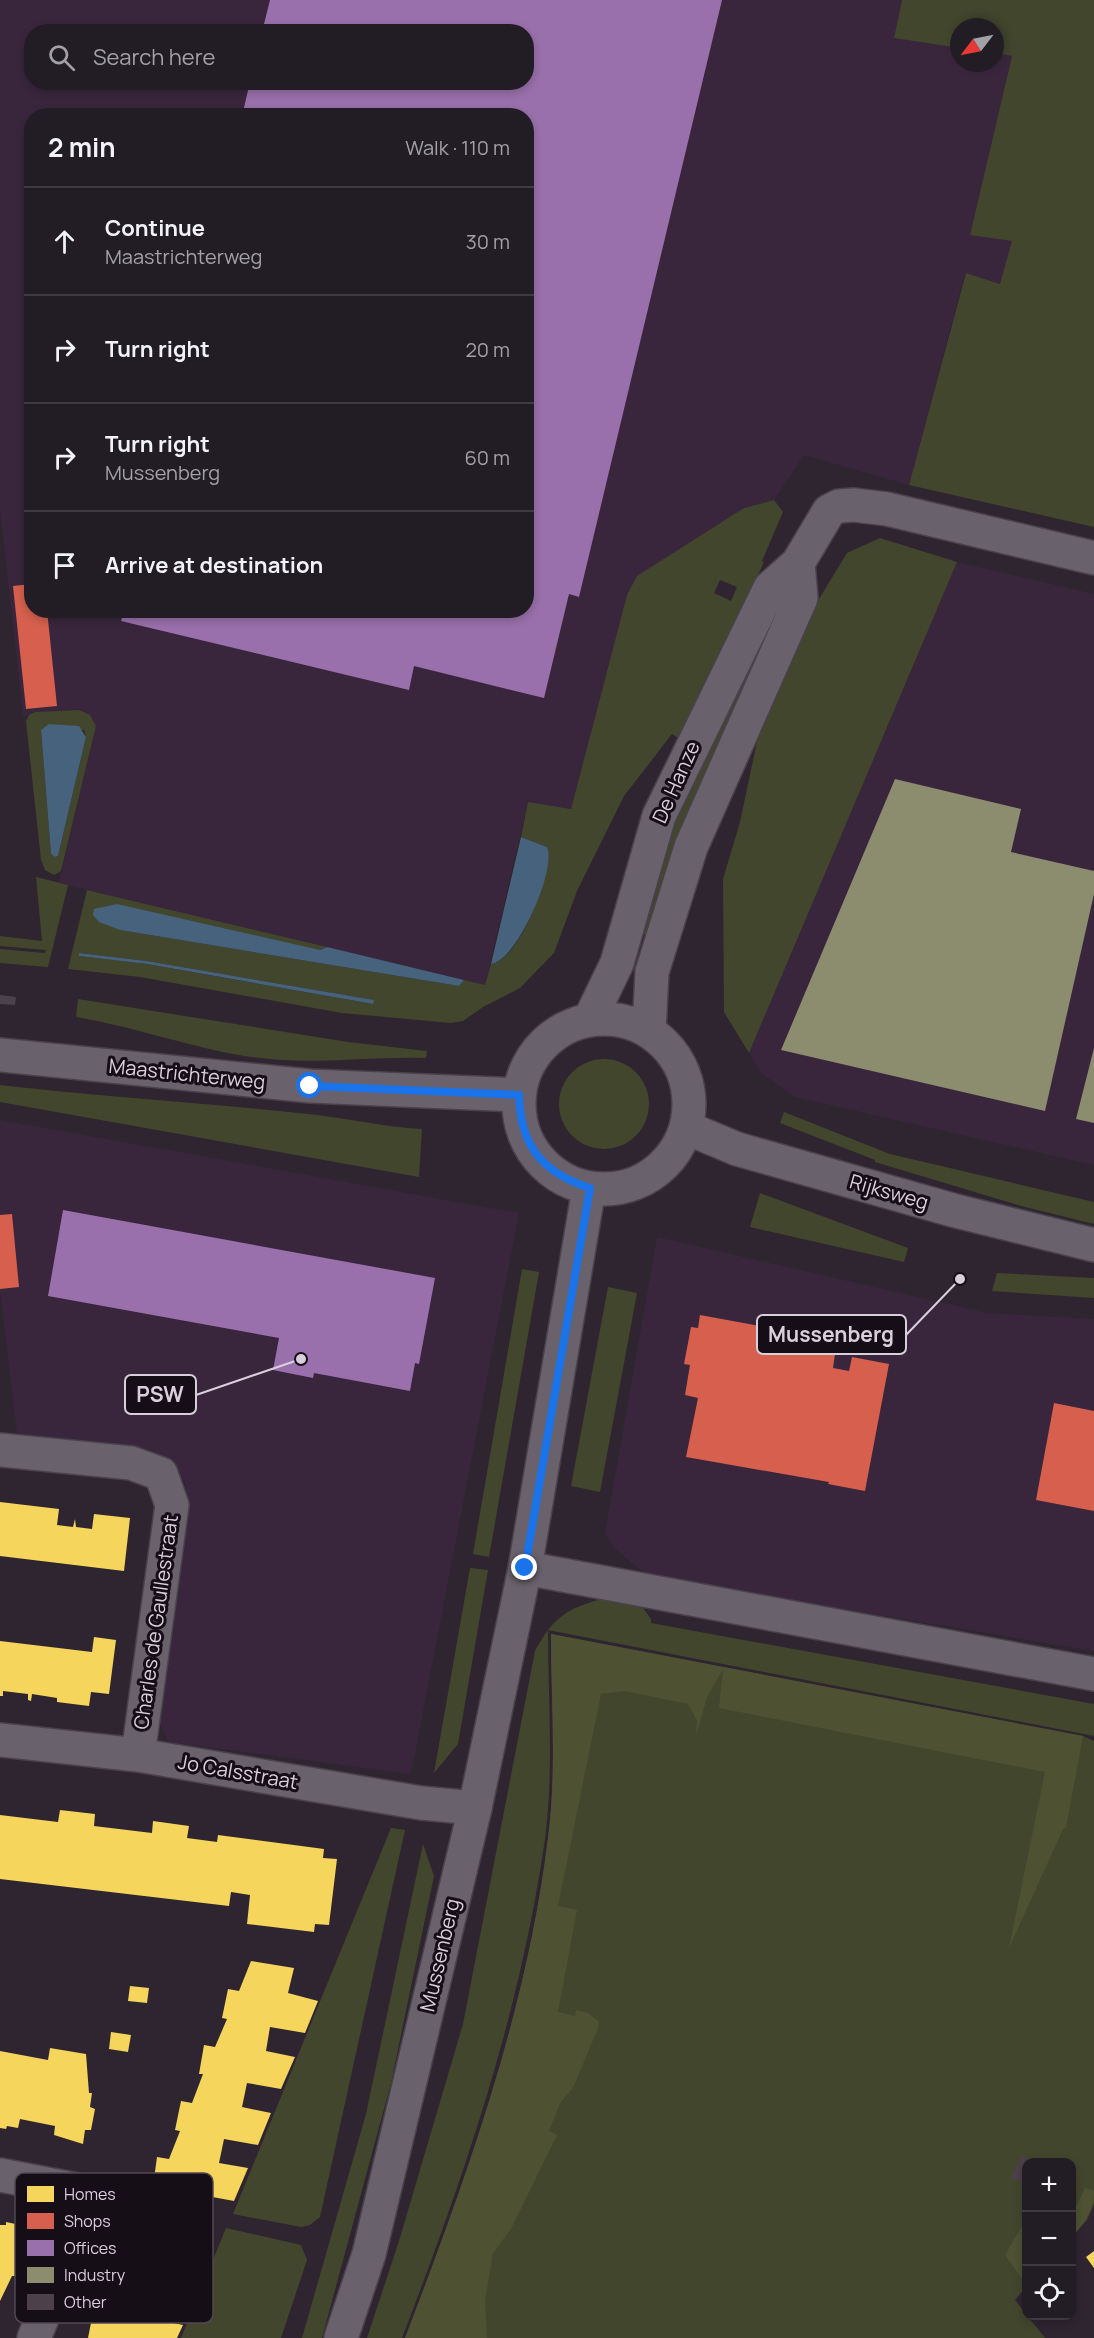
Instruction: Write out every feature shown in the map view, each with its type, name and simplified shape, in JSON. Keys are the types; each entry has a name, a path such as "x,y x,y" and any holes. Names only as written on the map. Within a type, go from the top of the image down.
{"street":[{"name":"De Hanze","path":"590,1019 617,963 659,816 694,741 770,588 798,563 829,511 839,506 854,505 887,508 1094,558"},
{"name":"De Hanze","path":"649,1031 652,972 692,847 801,598 798,563"},
{"path":"590,1019 621,1020 649,1031 668,1046 683,1070 690,1100 687,1128 675,1152 651,1176 618,1188 590,1188 570,1182 551,1170 533,1151 522,1127 519,1095 528,1064 536,1051 568,1026 590,1019"},
{"name":"Maastrichterweg","path":"0,1055 310,1086 519,1095"},
{"name":"Rijksweg","path":"687,1128 737,1149 956,1211 1094,1245"},
{"name":"Mussenberg","path":"341,2338 369,2254 475,1808 525,1568 590,1188"},
{"name":"Charles de Gaullestraat","path":"0,1450 131,1463 161,1474 172,1505 138,1755"},
{"path":"525,1568 1094,1674"},
{"name":"Jo Calsstraat","path":"0,1740 138,1755 421,1803 475,1808"},
{"path":"0,2175 15,2178"},
{"path":"34,2338 40,2323"}],"shaded area":[{"path":"0,0 902,0 894,38 950,47 950,72 1004,72 1004,55 1012,56 970,234 1012,241 1001,284 965,273 909,485 804,455 774,500 743,508 627,595 571,809 528,802 485,985 59,883 96,726 80,709 35,712 23,717 0,508"},
{"path":"957,562 1094,594 1094,1165 795,1097 761,1073 749,1053"},
{"path":"0,1120 519,1213 411,1774 168,1742 159,1722 189,1503 184,1480 157,1454 17,1433 0,1291"},
{"path":"657,1237 987,1313 1094,1319 1094,1651 648,1576 615,1549 605,1533"}],"green space":[{"path":"902,0 1094,0 1094,527 909,485 966,273 1000,284 1012,241 970,235 1012,56 1004,55 1004,18 950,18 950,47 894,38"},
{"path":"774,500 783,512 762,561 764,562 686,732 681,740 672,734 624,796 577,891 554,953 520,988 483,1007 463,1021 451,1023 342,1013 140,977 68,969 87,890 327,947 320,950 120,930 459,986 464,980 485,985 491,964 502,959 513,948 523,932 540,894 545,875 548,859 547,847 521,837 528,802 571,809 627,595 637,576 744,508","holes":["720,580 737,587 731,601 714,593","79,953 147,961 373,1000 372,1004 147,964 79,956"]},
{"path":"880,538 957,562 749,1053 724,1012 723,879 740,822 759,732 802,627 847,553"},
{"path":"782,584 794,589 650,936 636,932 656,862"},
{"path":"79,710 90,715 96,726 61,871 54,875 45,870 41,860 26,721 29,715 35,712","holes":["41,730 84,730 86,737 58,856 55,857 51,854"]},
{"path":"36,877 68,885 48,967 0,963 0,949 45,953 46,950 0,946 0,936 42,941"},
{"path":"78,999 348,1042 427,1051 426,1058 299,1061 229,1053 76,1017"},
{"path":"604,1059 621,1063 636,1072 645,1087 649,1104 645,1121 636,1136 621,1145 604,1149 587,1145 572,1136 563,1121 559,1104 563,1087 572,1072 587,1063"},
{"path":"0,1085 309,1114 422,1129 419,1177 0,1102"},
{"path":"784,1112 890,1154 1094,1202 1094,1224 1021,1206 875,1162 875,1160 780,1123"},
{"path":"760,1193 908,1248 904,1262 750,1227"},
{"path":"522,1269 539,1272 489,1557 473,1554"},
{"path":"997,1273 1094,1278 1094,1298 992,1291"},
{"path":"608,1287 637,1293 600,1492 571,1486"},
{"path":"470,1568 488,1570 458,1744 434,1773"},
{"path":"602,1599 641,1605 651,1619 651,1623 1094,1704 1094,1736 548,1630 569,1611"},
{"path":"548,1630 550,1761 548,1813 534,1904 505,2030 468,2154 402,2338 367,2338 399,2241 463,2024 535,1651"},
{"path":"551,1634 1083,1736 1094,1741 1094,2204 1087,2220 1076,2232 1076,2158 1022,2158 1022,2292 1015,2300 1022,2309 1022,2320 1031,2320 1045,2338 405,2338 451,2216 510,2029 526,1966 538,1902 551,1812 553,1761"},
{"path":"551,1634 1083,1736 1066,1828 1063,1829 1009,1948 1045,1772 719,1708 723,1669 707,1697 696,1736 697,1721 688,1704 624,1691 601,1694 558,1906 577,1910 558,2012 575,2016 576,2010 588,2013 599,2022 598,2028 573,2088 560,2103 549,2131 557,2135 511,2229 493,2253 485,2301 487,2338 405,2338 472,2154 510,2030 526,1966 551,1812 553,1761"},
{"path":"391,1828 405,1830 320,2217 310,2225 301,2227 233,2214"},
{"path":"423,1844 434,1876 391,2083 322,2338 302,2338 366,2114"},
{"path":"1085,2188 1094,2191 1090,2210 1076,2232 1076,2212"},
{"path":"1022,2226 1022,2278 1005,2255"},
{"path":"226,2228 301,2245 307,2260 281,2338 181,2338 187,2323 213,2323 213,2260"}],"water":[{"path":"49,724 79,726 86,737 58,856 55,857 51,854 41,730"},
{"path":"521,837 547,847 546,875 532,913 522,932 512,948 501,959 491,964"},
{"path":"117,904 320,950 327,947 464,980 459,986 120,930 99,922 93,915 94,909"},
{"path":"79,953 147,961 374,1000 373,1004 147,964 79,956"}],"building: Homes":[{"path":"0,1502 59,1509 57,1525 73,1527 75,1519 76,1527 92,1529 94,1514 130,1518 124,1571 0,1556"},
{"path":"94,1637 116,1640 109,1694 91,1692 89,1706 57,1702 57,1698 32,1694 31,1701 28,1700 28,1694 3,1691 3,1696 0,1696 0,1641 92,1652"},
{"path":"60,1810 95,1814 94,1826 152,1833 153,1821 189,1826 187,1838 217,1842 218,1835 324,1849 323,1858 337,1859 329,1925 315,1924 314,1932 247,1924 250,1895 231,1892 229,1906 0,1879 0,1815 58,1822"},
{"path":"251,1961 294,1968 288,1993 318,2001 305,2033 270,2027 266,2051 295,2057 281,2089 247,2083 242,2107 271,2113 258,2145 224,2139 219,2163 248,2168 234,2201 213,2197 213,2173 155,2173 157,2157 169,2159 180,2131 175,2130 181,2101 192,2103 203,2074 199,2074 204,2045 215,2047 227,2019 222,2018 228,1989 239,1991"},
{"path":"130,1986 149,1988 147,2003 128,2001"},
{"path":"111,2032 131,2035 128,2052 109,2049"},
{"path":"50,2048 86,2054 89,2093 92,2093 90,2107 95,2109 91,2130 85,2130 83,2144 54,2135 55,2126 20,2119 18,2128 7,2126 6,2129 0,2128 0,2051 48,2060"},
{"path":"6,2222 15,2224 15,2276 12,2276 0,2301 0,2225 6,2225"},
{"path":"1094,2251 1094,2268 1086,2257"},
{"path":"91,2323 183,2325 177,2338 88,2338"}],"building: Shops":[{"path":"24,585 24,618 48,618 57,706 26,709 13,586"},
{"path":"12,1214 19,1287 0,1289 0,1215"},
{"path":"700,1315 781,1330 778,1343 835,1354 833,1368 849,1371 852,1357 889,1364 865,1491 828,1484 829,1482 686,1457 698,1398 685,1395 690,1365 684,1364 691,1327 698,1328"},
{"path":"1054,1403 1094,1411 1094,1511 1036,1500"}],"building: Offices":[{"path":"270,0 722,0 579,597 569,594 544,698 414,666 409,690 121,621 122,618 534,618 534,108 244,108 248,90 534,90 534,24 264,24"},
{"path":"63,1210 435,1278 419,1364 415,1363 410,1391 314,1373 313,1378 273,1370 279,1338 48,1296"}],"building: Industry":[{"path":"895,779 1021,809 1011,852 1094,871 1094,894 1045,1111 781,1050"},
{"path":"1094,1048 1094,1123 1076,1119"}],"building: Other":[{"path":"0,995 16,997 15,1005 0,1004"},
{"path":"1022,2155 1028,2158 1022,2158 1022,2183 1011,2178"}],"place":[{"name":"Mussenberg","path":"960,1279"},
{"name":"PSW","path":"301,1359"}],"route":[{"path":"310,1086 519,1095 522,1127 533,1151 551,1170 570,1182 590,1188 525,1568"}]}
